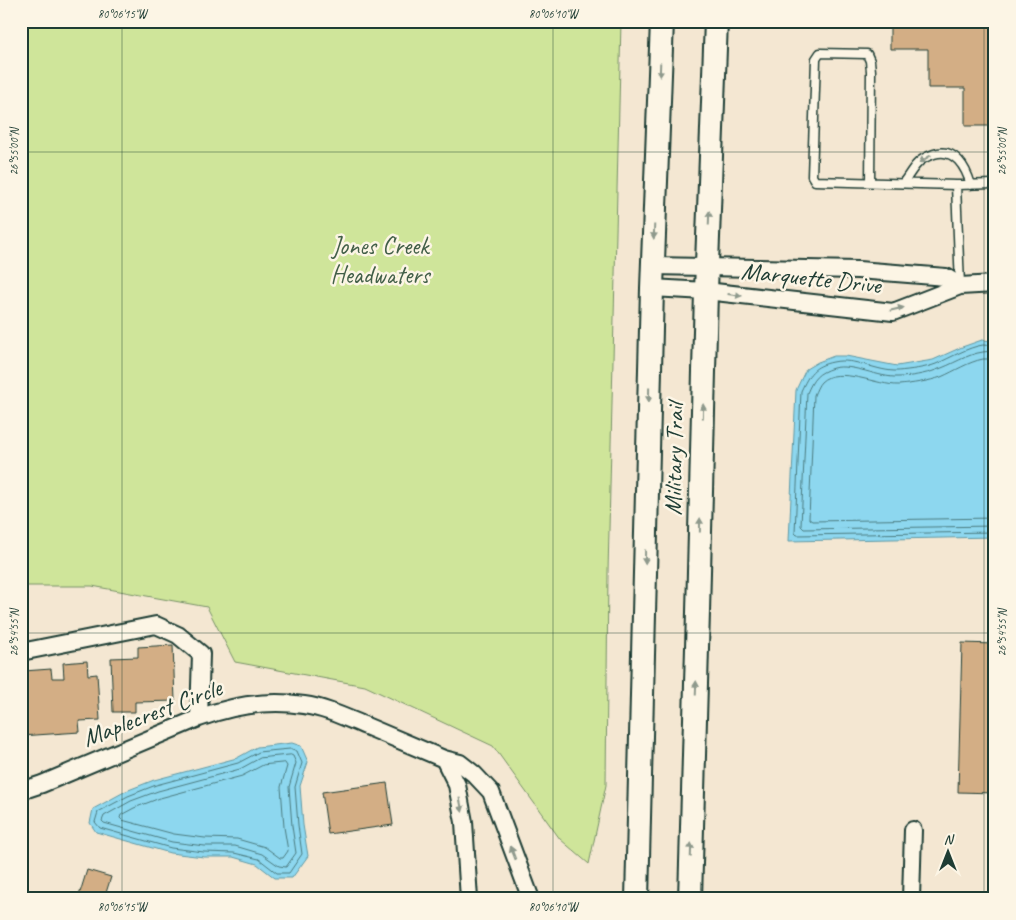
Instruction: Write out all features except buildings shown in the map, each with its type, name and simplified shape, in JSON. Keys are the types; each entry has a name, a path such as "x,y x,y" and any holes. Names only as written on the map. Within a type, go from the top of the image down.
{"main road":[{"name":"Military Trail","path":"637,899 652,277 662,21"},
{"name":"Military Trail","path":"690,899 706,291 716,21"}],"street":[{"name":"Marquette Drive","path":"652,277 707,267 858,270 946,277 960,286"},
{"name":"Marquette Drive","path":"652,277 706,291 894,312 960,286 995,284"},
{"path":"21,652 156,625 178,635 201,654 199,718"},
{"name":"Maplecrest Circle","path":"21,791 215,712 245,705 275,703 306,705 335,713 444,759 460,763 474,774 490,792 531,899"},
{"path":"444,759 457,785 464,822 469,899"},
{"path":"911,899 913,830"}],"lane":[{"path":"870,182 870,61 867,54 820,53 816,59 812,176 815,181 956,185 995,184"},
{"path":"903,183 917,164 927,156 945,152 958,158 967,171 971,185"},
{"path":"956,185 960,286"}],"green space":[{"name":"Jones Creek Headwaters","path":"21,21 621,21 608,572 606,785 589,864 560,839 493,746 365,686 235,662 207,607 92,586 21,586"}],"water":[{"path":"982,340 995,341 995,537 789,541 796,390 806,369 834,356 846,356 897,366 933,360"},
{"path":"292,743 301,746 308,762 300,786 308,856 292,878 275,878 257,864 233,857 204,857 170,853 96,832 90,823 93,809 126,791 154,780 237,758 257,747"}]}
